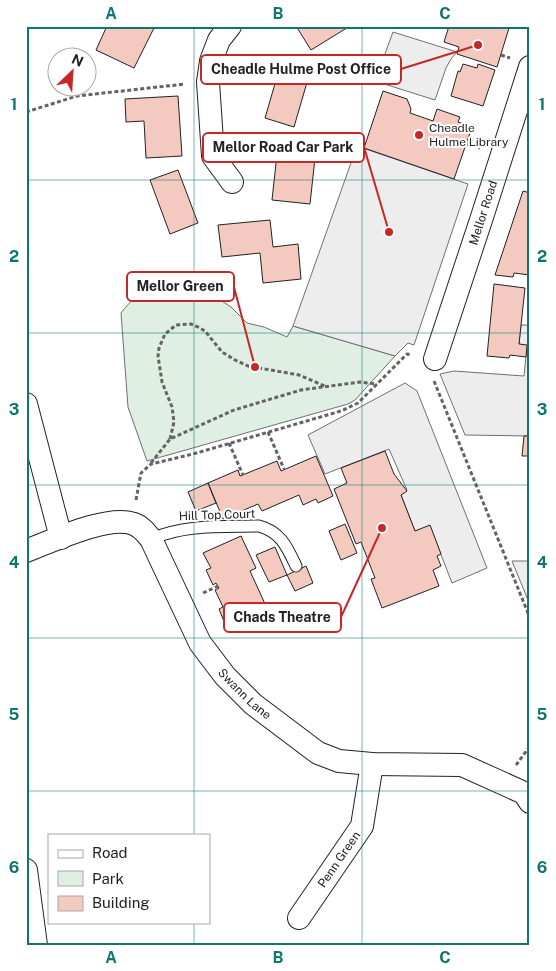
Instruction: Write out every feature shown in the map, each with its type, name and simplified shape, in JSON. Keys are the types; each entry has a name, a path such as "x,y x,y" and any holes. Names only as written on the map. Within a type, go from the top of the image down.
{"street":[{"path":"230,26 216,47 211,62 208,82 213,156 232,182"},
{"name":"Mellor Road","path":"435,358 530,67"},
{"path":"26,404 61,538"},
{"path":"26,551 104,523 118,521 133,523"},
{"name":"Swann Lane","path":"133,523 142,528 151,539 200,643 225,676 253,704 318,753 339,761 372,764 462,765 524,794 530,802"},
{"name":"Penn Green","path":"299,918 362,826 372,764"},
{"path":"26,870 36,945"}],"lane":[{"name":"Hill Top Court","path":"151,539 165,533 187,528 259,526 266,528 285,542 296,566"}],"path":[{"path":"26,112 77,96 208,82"},
{"path":"133,523 141,473 151,464 170,439 174,422 172,407 162,382 158,356 165,334 176,325 191,324 198,327 204,331 222,352 248,366 299,375 327,387"},
{"path":"151,464 341,411 358,404 407,354 435,358 434,382 530,618"},
{"path":"170,439 234,410 301,390 360,382 377,384"},
{"path":"268,432 284,470"},
{"path":"229,443 243,475"}],"green space":[{"path":"181,286 208,292 231,307 247,323 264,327 287,337 293,326 395,356 355,400 348,404 147,461 128,407 121,313 134,299 147,291"}],"shaded area":[{"path":"393,32 457,52 446,68 435,100 375,81"},
{"path":"357,146 468,184 414,345 408,343 395,356 293,326"},
{"path":"521,325 530,325 530,436 465,435 440,374 454,371 524,376 527,346 519,344"},
{"path":"405,383 417,391 487,568 452,583 430,526 415,531 401,495 407,490 389,449 325,474 308,435"},
{"path":"512,561 530,561 530,605"}],"building":[{"path":"107,26 155,26 134,68 98,51 97,48"},
{"path":"296,26 350,26 311,50"},
{"path":"449,26 505,26 509,28 497,67 457,54 459,47 444,42"},
{"path":"281,63 310,72 294,127 265,118"},
{"path":"463,64 477,68 478,64 495,70 483,106 451,96 458,71 460,72"},
{"name":"Cheadle Hulme Library","path":"383,91 407,99 411,109 410,113 433,121 437,109 460,117 458,122 472,127 454,179 364,148"},
{"path":"178,96 182,156 146,158 144,121 126,122 125,99"},
{"path":"278,145 316,149 310,204 272,200"},
{"path":"178,170 198,223 170,234 150,180"},
{"path":"523,191 530,193 530,275 514,273 513,277 495,275"},
{"path":"270,220 273,247 298,244 301,279 263,283 260,253 222,257 218,225"},
{"path":"494,284 525,288 519,344 527,345 526,357 510,355 509,358 487,356"},
{"path":"524,436 530,436 530,456 522,456"},
{"path":"385,451 394,474 407,491 401,495 415,531 430,525 441,554 437,556 441,566 433,570 439,586 382,608 371,579 375,578 361,542 356,544 334,489 347,483 341,468"},
{"path":"316,456 333,496 318,503 316,499 303,505 299,495 262,511 258,504 223,519 208,483 238,470 240,476 277,461 281,471"},
{"path":"208,483 216,503 196,511 188,492"},
{"path":"345,524 357,553 341,560 329,531"},
{"path":"241,536 256,568 250,571 266,606 225,624 219,609 223,607 215,590 219,588 216,583 213,585 206,570 211,568 203,553"},
{"path":"275,547 287,575 269,582 256,555"},
{"path":"306,566 313,583 295,591 287,575"}],"place":[{"name":"Cheadle Hulme Post Office","path":"478,45"},
{"name":"Cheadle Hulme Library","path":"419,135"},
{"name":"Mellor Road Car Park","path":"389,232"},
{"name":"Mellor Green","path":"255,367"},
{"name":"Chads Theatre","path":"382,528"}]}
